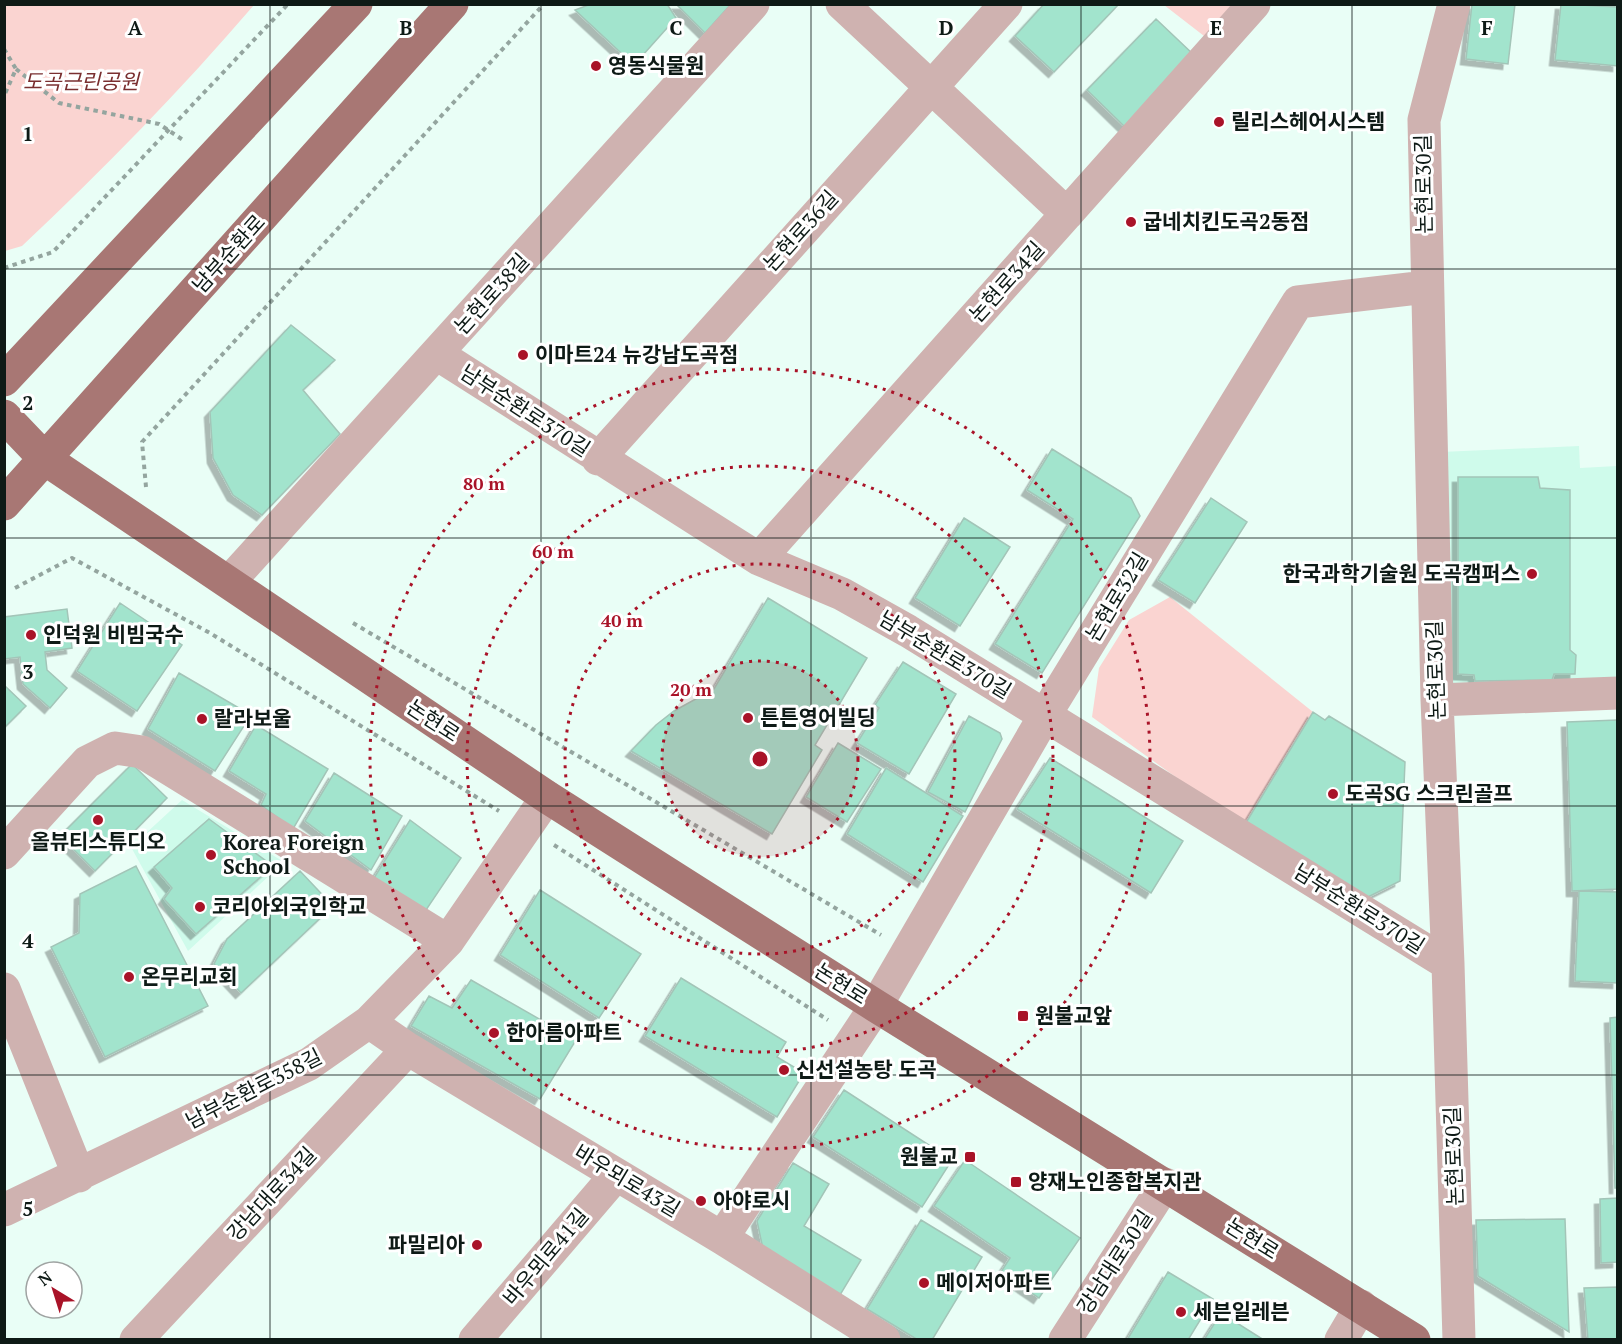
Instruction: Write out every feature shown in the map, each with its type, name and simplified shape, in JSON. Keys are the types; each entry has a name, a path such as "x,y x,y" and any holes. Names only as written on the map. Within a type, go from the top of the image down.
{"main road":[{"path":"4,380 356,4"},
{"name":"남부순환로","path":"4,504 452,4"},
{"name":"논현로","path":"4,416 45,459 547,797 876,1006 1414,1340"}],"street":[{"name":"논현로38길","path":"229,582 753,4"},
{"path":"842,4 1067,214"},
{"name":"논현로36길","path":"597,459 1006,4"},
{"name":"논현로34길","path":"759,559 1254,4"},
{"name":"논현로30길","path":"1454,4 1424,120 1437,700 1448,964 1459,1340"},
{"name":"논현로32길","path":"876,1006 1045,715 1298,302 1426,287"},
{"name":"남부순환로370길","path":"437,354 597,459 759,559 842,594 908,631 1448,964"},
{"path":"1437,700 1617,693"},
{"path":"4,853 87,762 116,748 142,752 448,941"},
{"name":"남부순환로358길","path":"4,1210 309,1064 369,1022 448,941 547,797"},
{"path":"4,989 79,1176"},
{"name":"논현로","path":"722,1238 876,1006"},
{"name":"바우뫼로43길","path":"369,1022 408,1049 722,1238 884,1340"},
{"name":"강남대로34길","path":"136,1340 408,1049"},
{"name":"바우뫼로41길","path":"475,1340 616,1175"},
{"name":"강남대로30길","path":"1065,1340 1165,1184"},
{"path":"1341,1340 1361,1306"}],"path":[{"path":"4,268 53,252 288,4"},
{"path":"147,494 142,442 544,4"},
{"path":"4,49 16,69 59,104 159,124 212,160"},
{"path":"4,96 16,69"},
{"path":"15,588 72,558 210,633 526,827 856,1037"},
{"path":"351,622 908,951"}],"shaded area":[{"name":"한국과학기술원 도곡캠퍼스","path":"1579,446 1580,468 1617,466 1617,681 1451,689 1441,452"},
{"name":"코리아외국인학교","path":"182,800 284,862 188,951 131,847"}],"green space":[{"name":"도곡근린공원","path":"5,4 254,5 170,98 83,188 22,246 5,251"},
{"path":"1164,5 1254,5 1217,46"},
{"path":"1170,597 1313,712 1244,826 1092,717 1099,668 1129,620"}],"building":[{"path":"591,4 667,4 676,18 634,65 575,10"},
{"path":"676,4 731,4 705,33"},
{"path":"1044,4 1119,4 1054,72 1015,36"},
{"path":"1472,4 1515,4 1508,64 1466,59"},
{"path":"1561,4 1618,7 1618,66 1555,60"},
{"path":"1156,19 1195,56 1126,128 1087,90"},
{"path":"291,325 335,360 303,390 340,434 262,515 233,495 213,458 210,412"},
{"path":"1052,449 1131,498 1140,516 1042,673 995,644 1073,519 1027,490"},
{"path":"1458,477 1538,477 1540,488 1570,490 1570,650 1576,655 1575,674 1554,674 1552,680 1475,681 1474,675 1458,674"},
{"path":"1211,498 1247,522 1195,603 1158,580"},
{"path":"964,518 1010,547 960,626 915,598"},
{"name":"튼튼영어빌딩","path":"768,598 867,658 815,745 822,750 772,834 631,751 656,725 674,711 714,689"},
{"path":"120,603 182,645 137,711 77,671"},
{"path":"67,609 72,648 45,652 47,670 67,688 50,708 23,684 20,657 4,659 4,617"},
{"path":"903,662 956,694 909,774 857,743 879,708 875,705"},
{"path":"179,673 251,715 215,771 148,729"},
{"path":"4,685 26,706 4,728"},
{"name":"도곡SG 스크린골프","path":"1313,712 1325,720 1329,716 1405,762 1400,881 1360,901 1244,826"},
{"path":"969,716 1000,733 1002,739 965,812 928,792"},
{"path":"1617,720 1618,889 1572,891 1567,722"},
{"path":"256,725 328,769 293,829 261,805 266,794 229,771"},
{"path":"838,743 881,769 847,822 806,797"},
{"path":"1050,758 1183,841 1151,893 1017,809"},
{"path":"132,764 167,798 95,871 60,836"},
{"path":"886,768 963,816 923,882 847,834"},
{"path":"334,773 402,816 371,870 305,821"},
{"name":"코리아외국인학교","path":"209,819 273,866 196,934 164,899 172,888 154,867"},
{"path":"410,820 461,858 422,916 374,878"},
{"name":"온무리교회","path":"136,866 208,1006 105,1057 51,947 79,933 80,894"},
{"path":"300,871 333,906 241,993 214,964 227,939"},
{"path":"540,890 641,954 599,1018 500,955"},
{"path":"1579,891 1618,892 1618,983 1575,981"},
{"path":"681,978 786,1042 777,1057 804,1073 777,1117 645,1036"},
{"name":"한아름아파트","path":"471,980 576,1040 540,1099 411,1026 429,996 452,1008"},
{"path":"1618,1017 1618,1188 1615,1188 1610,1018"},
{"path":"844,1090 952,1160 922,1207 813,1137"},
{"path":"965,1160 1080,1238 1039,1298 1001,1272 1010,1258 934,1206"},
{"path":"793,1163 829,1184 804,1226 861,1260 840,1295 763,1249 757,1221"},
{"path":"1618,1198 1618,1262 1601,1263 1600,1199"},
{"path":"1565,1219 1569,1332 1478,1276 1476,1220"},
{"name":"메이저아파트","path":"921,1220 982,1257 932,1340 918,1340 867,1309"},
{"path":"1168,1272 1213,1299 1188,1340 1127,1340"},
{"path":"1618,1287 1618,1340 1588,1340 1584,1288"},
{"path":"1221,1313 1264,1340 1204,1340"}],"place":[{"name":"영동식물원","path":"596,66"},
{"name":"릴리스헤어시스템","path":"1219,122"},
{"name":"굽네치킨도곡2동점","path":"1131,222"},
{"name":"이마트24 뉴강남도곡점","path":"523,355"},
{"name":"한국과학기술원 도곡캠퍼스","path":"1532,574"},
{"name":"인덕원 비빔국수","path":"31,635"},
{"name":"튼튼영어빌딩","path":"748,718"},
{"name":"랄라보울","path":"202,719"},
{"name":"도곡SG 스크린골프","path":"1333,794"},
{"name":"올뷰티스튜디오","path":"98,820"},
{"name":"Korea Foreign School","path":"211,855"},
{"name":"코리아외국인학교","path":"200,907"},
{"name":"온무리교회","path":"129,977"},
{"name":"원불교앞","path":"1023,1016"},
{"name":"한아름아파트","path":"494,1033"},
{"name":"신선설농탕 도곡","path":"784,1070"},
{"name":"원불교","path":"970,1157"},
{"name":"양재노인종합복지관","path":"1016,1182"},
{"name":"아야로시","path":"701,1201"},
{"name":"파밀리아","path":"477,1245"},
{"name":"메이저아파트","path":"924,1283"},
{"name":"세븐일레븐","path":"1181,1312"}]}
